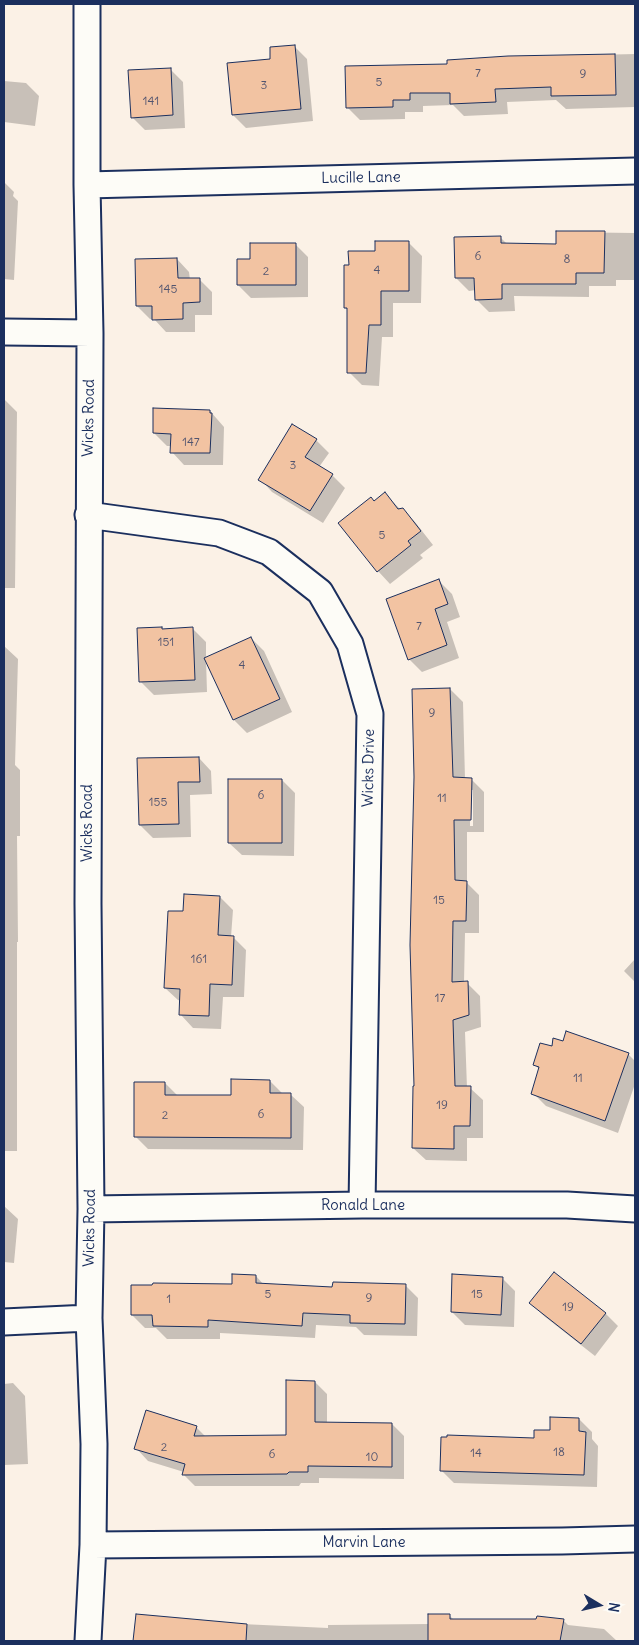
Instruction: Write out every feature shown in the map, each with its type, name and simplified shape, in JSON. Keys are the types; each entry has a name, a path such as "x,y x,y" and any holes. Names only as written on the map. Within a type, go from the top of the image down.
{"street":[{"name":"Wicks Road","path":"87,4 87,185 90,333 88,903 91,1209 89,1318 94,1444 93,1545 88,1641"},
{"name":"Lucille Lane","path":"87,185 635,171"},
{"path":"4,332 90,333"},
{"name":"Wicks Drive","path":"88,515 219,533 269,552 320,592 350,644 370,714 362,1205"},
{"name":"Ronald Lane","path":"91,1209 362,1205 567,1205 635,1209"},
{"path":"4,1322 89,1318"},
{"name":"Marvin Lane","path":"93,1545 635,1539"}],"building":[{"path":"295,45 301,109 232,115 227,63 270,59 270,47"},
{"path":"615,54 616,95 551,96 551,87 495,89 496,102 450,104 450,93 410,93 410,100 393,100 393,107 346,108 345,66 447,64 447,60 508,56"},
{"path":"171,68 173,115 131,118 128,70"},
{"path":"556,231 605,231 604,273 576,273 576,284 502,284 502,299 475,300 474,278 455,278 454,237 501,236 501,243 556,244"},
{"path":"375,241 409,241 409,291 381,291 381,325 369,325 366,373 347,373 347,308 344,308 344,265 349,265 348,251 375,251"},
{"path":"250,243 296,243 296,285 237,285 237,259 250,259"},
{"path":"177,258 178,278 200,278 200,302 183,303 183,319 152,320 152,306 136,306 135,259"},
{"path":"153,408 210,410 210,413 212,413 210,453 170,453 171,434 153,433"},
{"path":"292,424 317,439 305,457 333,474 310,511 258,480"},
{"path":"385,492 398,509 403,508 421,531 408,541 411,545 377,572 338,523 371,497 374,501"},
{"path":"439,579 448,604 435,609 447,645 408,660 386,599"},
{"path":"162,627 162,629 193,627 195,680 139,682 137,628"},
{"path":"251,637 280,699 233,720 204,658"},
{"path":"450,688 453,777 472,778 471,820 454,820 455,880 467,881 466,921 453,921 452,982 468,981 469,1015 453,1020 455,1086 471,1086 470,1126 454,1126 454,1149 412,1148 414,1086 410,945 414,777 412,689"},
{"path":"199,757 200,782 178,782 179,824 139,825 137,758"},
{"path":"228,779 282,779 282,843 228,843"},
{"path":"184,894 220,896 218,935 234,936 232,985 210,984 209,1016 179,1015 180,989 164,988 168,911 183,911"},
{"path":"566,1031 629,1053 605,1121 531,1094 539,1067 533,1065 540,1043 552,1046 553,1038 563,1041"},
{"path":"231,1079 270,1080 270,1093 291,1093 291,1138 134,1137 134,1082 165,1082 165,1095 231,1095"},
{"path":"554,1272 606,1313 581,1344 529,1303"},
{"path":"232,1274 256,1275 256,1283 332,1287 333,1282 406,1284 405,1324 350,1323 350,1315 303,1313 302,1326 208,1320 208,1327 153,1326 152,1315 131,1315 131,1285 152,1285 153,1283 232,1284"},
{"path":"452,1274 503,1277 501,1315 451,1312"},
{"path":"286,1380 315,1381 315,1422 392,1423 392,1467 308,1466 308,1472 289,1472 287,1474 182,1475 185,1464 134,1449 146,1410 197,1426 194,1436 286,1435"},
{"path":"550,1417 579,1418 579,1431 586,1432 584,1475 440,1471 441,1437 447,1437 447,1435 534,1438 534,1430 550,1430"},
{"path":"136,1614 247,1624 246,1641 133,1641"},
{"path":"428,1614 450,1614 450,1619 536,1619 537,1616 564,1619 560,1641 428,1641"}]}
